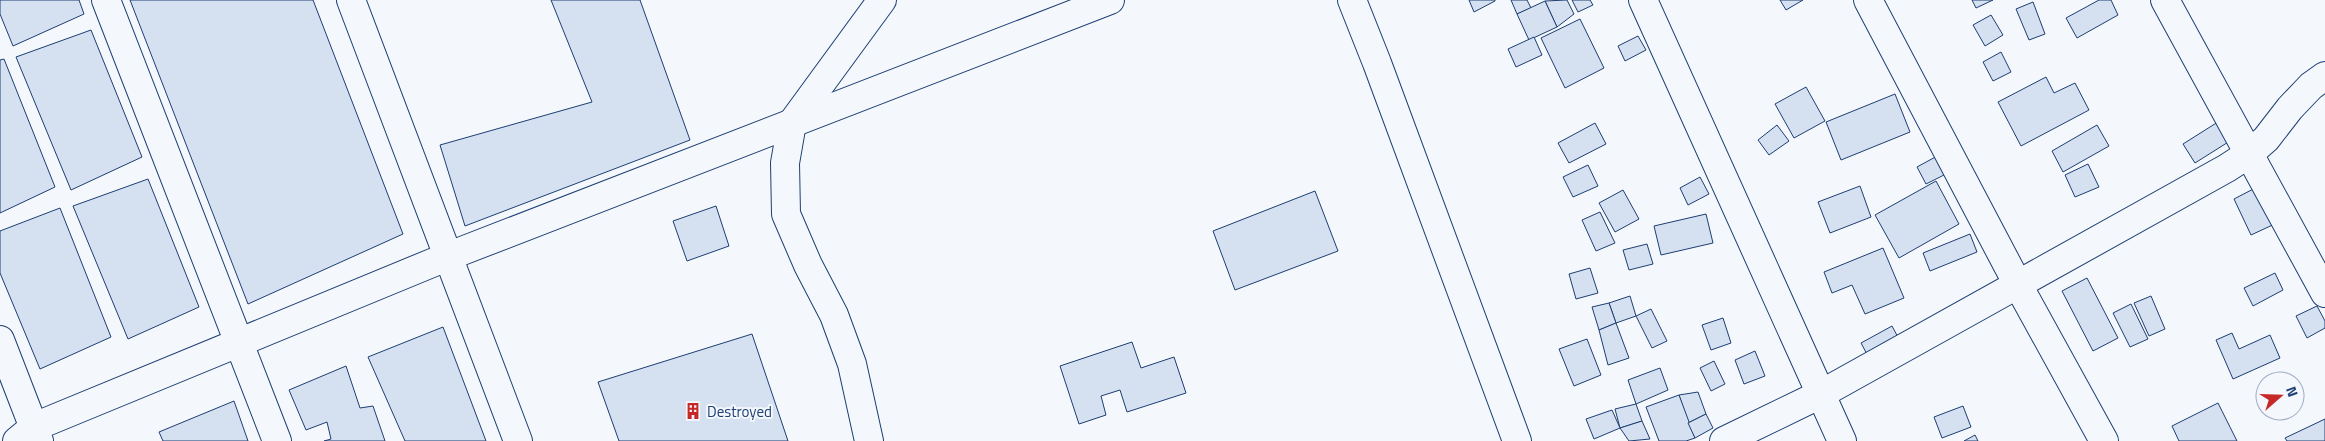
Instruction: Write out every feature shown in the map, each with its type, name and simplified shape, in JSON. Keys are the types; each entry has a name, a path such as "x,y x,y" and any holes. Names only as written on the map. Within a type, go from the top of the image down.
{"street":[{"path":"106,0 276,441"},
{"path":"351,0 518,441"},
{"path":"869,441 852,364 837,323 808,265 786,214 785,163 792,123 882,0"},
{"path":"0,340 30,436 238,343 449,256 1110,0"},
{"path":"1352,0 1378,63 1516,441"},
{"path":"1643,0 1842,441"},
{"path":"1868,0 2017,283 2104,441"},
{"path":"2165,0 2325,293"},
{"path":"1724,441 1821,394 2250,153 2266,140 2290,108 2306,91 2325,76"}],"building":[{"path":"0,0 79,0 84,14 13,46 0,14"},
{"path":"130,0 313,0 403,234 248,304"},
{"path":"551,0 640,0 690,140 465,226 440,145 592,102"},
{"path":"1469,0 1495,0 1495,1 1474,12"},
{"path":"1511,0 1527,0 1531,8 1517,14"},
{"path":"1567,0 1574,14 1557,27 1545,1"},
{"path":"1572,0 1590,0 1593,5 1578,12"},
{"path":"1780,0 1803,0 1786,10"},
{"path":"1972,0 1993,0 1976,8"},
{"path":"2099,0 2111,0 2118,15 2077,38 2066,18"},
{"path":"1545,1 1557,27 1529,40 1517,14"},
{"path":"2033,2 2045,34 2029,40 2016,9"},
{"path":"1991,15 2003,35 1985,46 1973,25"},
{"path":"1580,19 1604,68 1565,88 1541,38"},
{"path":"91,30 142,157 71,190 16,57"},
{"path":"1638,36 1646,50 1625,61 1618,46"},
{"path":"1534,37 1542,55 1516,67 1508,49"},
{"path":"2001,52 2011,72 1993,81 1983,62"},
{"path":"4,59 55,187 0,213 0,60"},
{"path":"2046,77 2054,93 2075,83 2089,110 2021,146 1998,102"},
{"path":"1806,87 1825,121 1794,138 1775,104"},
{"path":"1895,94 1910,132 1841,160 1826,122"},
{"path":"2229,115 2241,134 2195,163 2183,144"},
{"path":"1595,123 1606,144 1569,163 1558,143"},
{"path":"1777,125 1789,141 1769,155 1758,140"},
{"path":"2097,125 2109,146 2063,172 2052,151"},
{"path":"1939,155 1948,173 1926,184 1917,167"},
{"path":"2088,164 2099,187 2075,197 2065,175"},
{"path":"1588,165 1598,186 1573,197 1563,177"},
{"path":"1700,177 1709,194 1688,205 1680,188"},
{"path":"148,179 199,307 128,339 73,206"},
{"path":"1936,181 1959,224 1899,258 1875,215"},
{"path":"2261,185 2279,222 2251,235 2234,199"},
{"path":"1860,186 1871,217 1830,233 1818,202"},
{"path":"1623,190 1639,219 1615,232 1599,203"},
{"path":"1315,191 1338,251 1235,290 1213,231"},
{"path":"716,206 729,246 687,261 673,221"},
{"path":"60,208 111,337 40,369 0,273 0,231"},
{"path":"1600,212 1615,243 1596,251 1582,220"},
{"path":"1706,214 1713,243 1661,255 1654,226"},
{"path":"1970,234 1977,252 1930,271 1923,253"},
{"path":"1647,244 1653,264 1629,270 1623,250"},
{"path":"1883,248 1904,298 1865,314 1852,285 1832,293 1824,272"},
{"path":"1590,268 1598,293 1576,299 1569,274"},
{"path":"2275,273 2283,290 2253,306 2244,288"},
{"path":"2087,278 2118,338 2093,351 2062,291"},
{"path":"1630,296 1636,316 1616,323 1609,303"},
{"path":"2151,296 2165,329 2149,336 2134,303"},
{"path":"1609,303 1616,323 1599,330 1592,307"},
{"path":"2131,304 2148,339 2130,347 2113,313"},
{"path":"2317,306 2325,321 2325,328 2307,338 2296,316"},
{"path":"1651,309 1667,341 1652,348 1636,316"},
{"path":"1723,318 1731,343 1711,350 1702,325"},
{"path":"1616,323 1629,358 1608,365 1599,330"},
{"path":"1892,326 1900,341 1869,358 1861,343"},
{"path":"443,327 486,441 405,441 368,357"},
{"path":"2232,333 2239,349 2270,335 2280,358 2233,379 2216,340"},
{"name":"Destroyed","path":"752,334 788,441 619,441 598,382"},
{"path":"1587,339 1601,375 1574,386 1559,349"},
{"path":"1132,342 1141,368 1174,357 1186,393 1127,412 1120,390 1101,396 1106,415 1079,424 1060,366"},
{"path":"1755,351 1765,376 1744,384 1735,360"},
{"path":"1714,361 1725,384 1711,391 1700,368"},
{"path":"346,366 360,408 373,406 385,441 324,441 331,439 327,422 306,430 289,390"},
{"path":"1660,368 1668,390 1636,404 1628,380"},
{"path":"1698,392 1706,414 1688,423 1679,395"},
{"path":"1679,395 1695,438 1686,441 1659,441 1646,407"},
{"path":"234,401 248,441 163,441 159,432"},
{"path":"2218,403 2237,441 2179,441 2172,426"},
{"path":"1636,404 1642,421 1620,428 1615,409"},
{"path":"1963,406 1971,427 1942,438 1934,417"},
{"path":"1612,410 1620,428 1594,439 1586,419"},
{"path":"1706,414 1713,428 1695,438 1688,423"},
{"path":"2325,419 2325,441 2287,441 2285,438"},
{"path":"1642,421 1650,439 1629,441 1620,428"},
{"path":"1975,435 1978,441 1964,441"}],"place":[{"name":"Destroyed","path":"693,411"}]}
